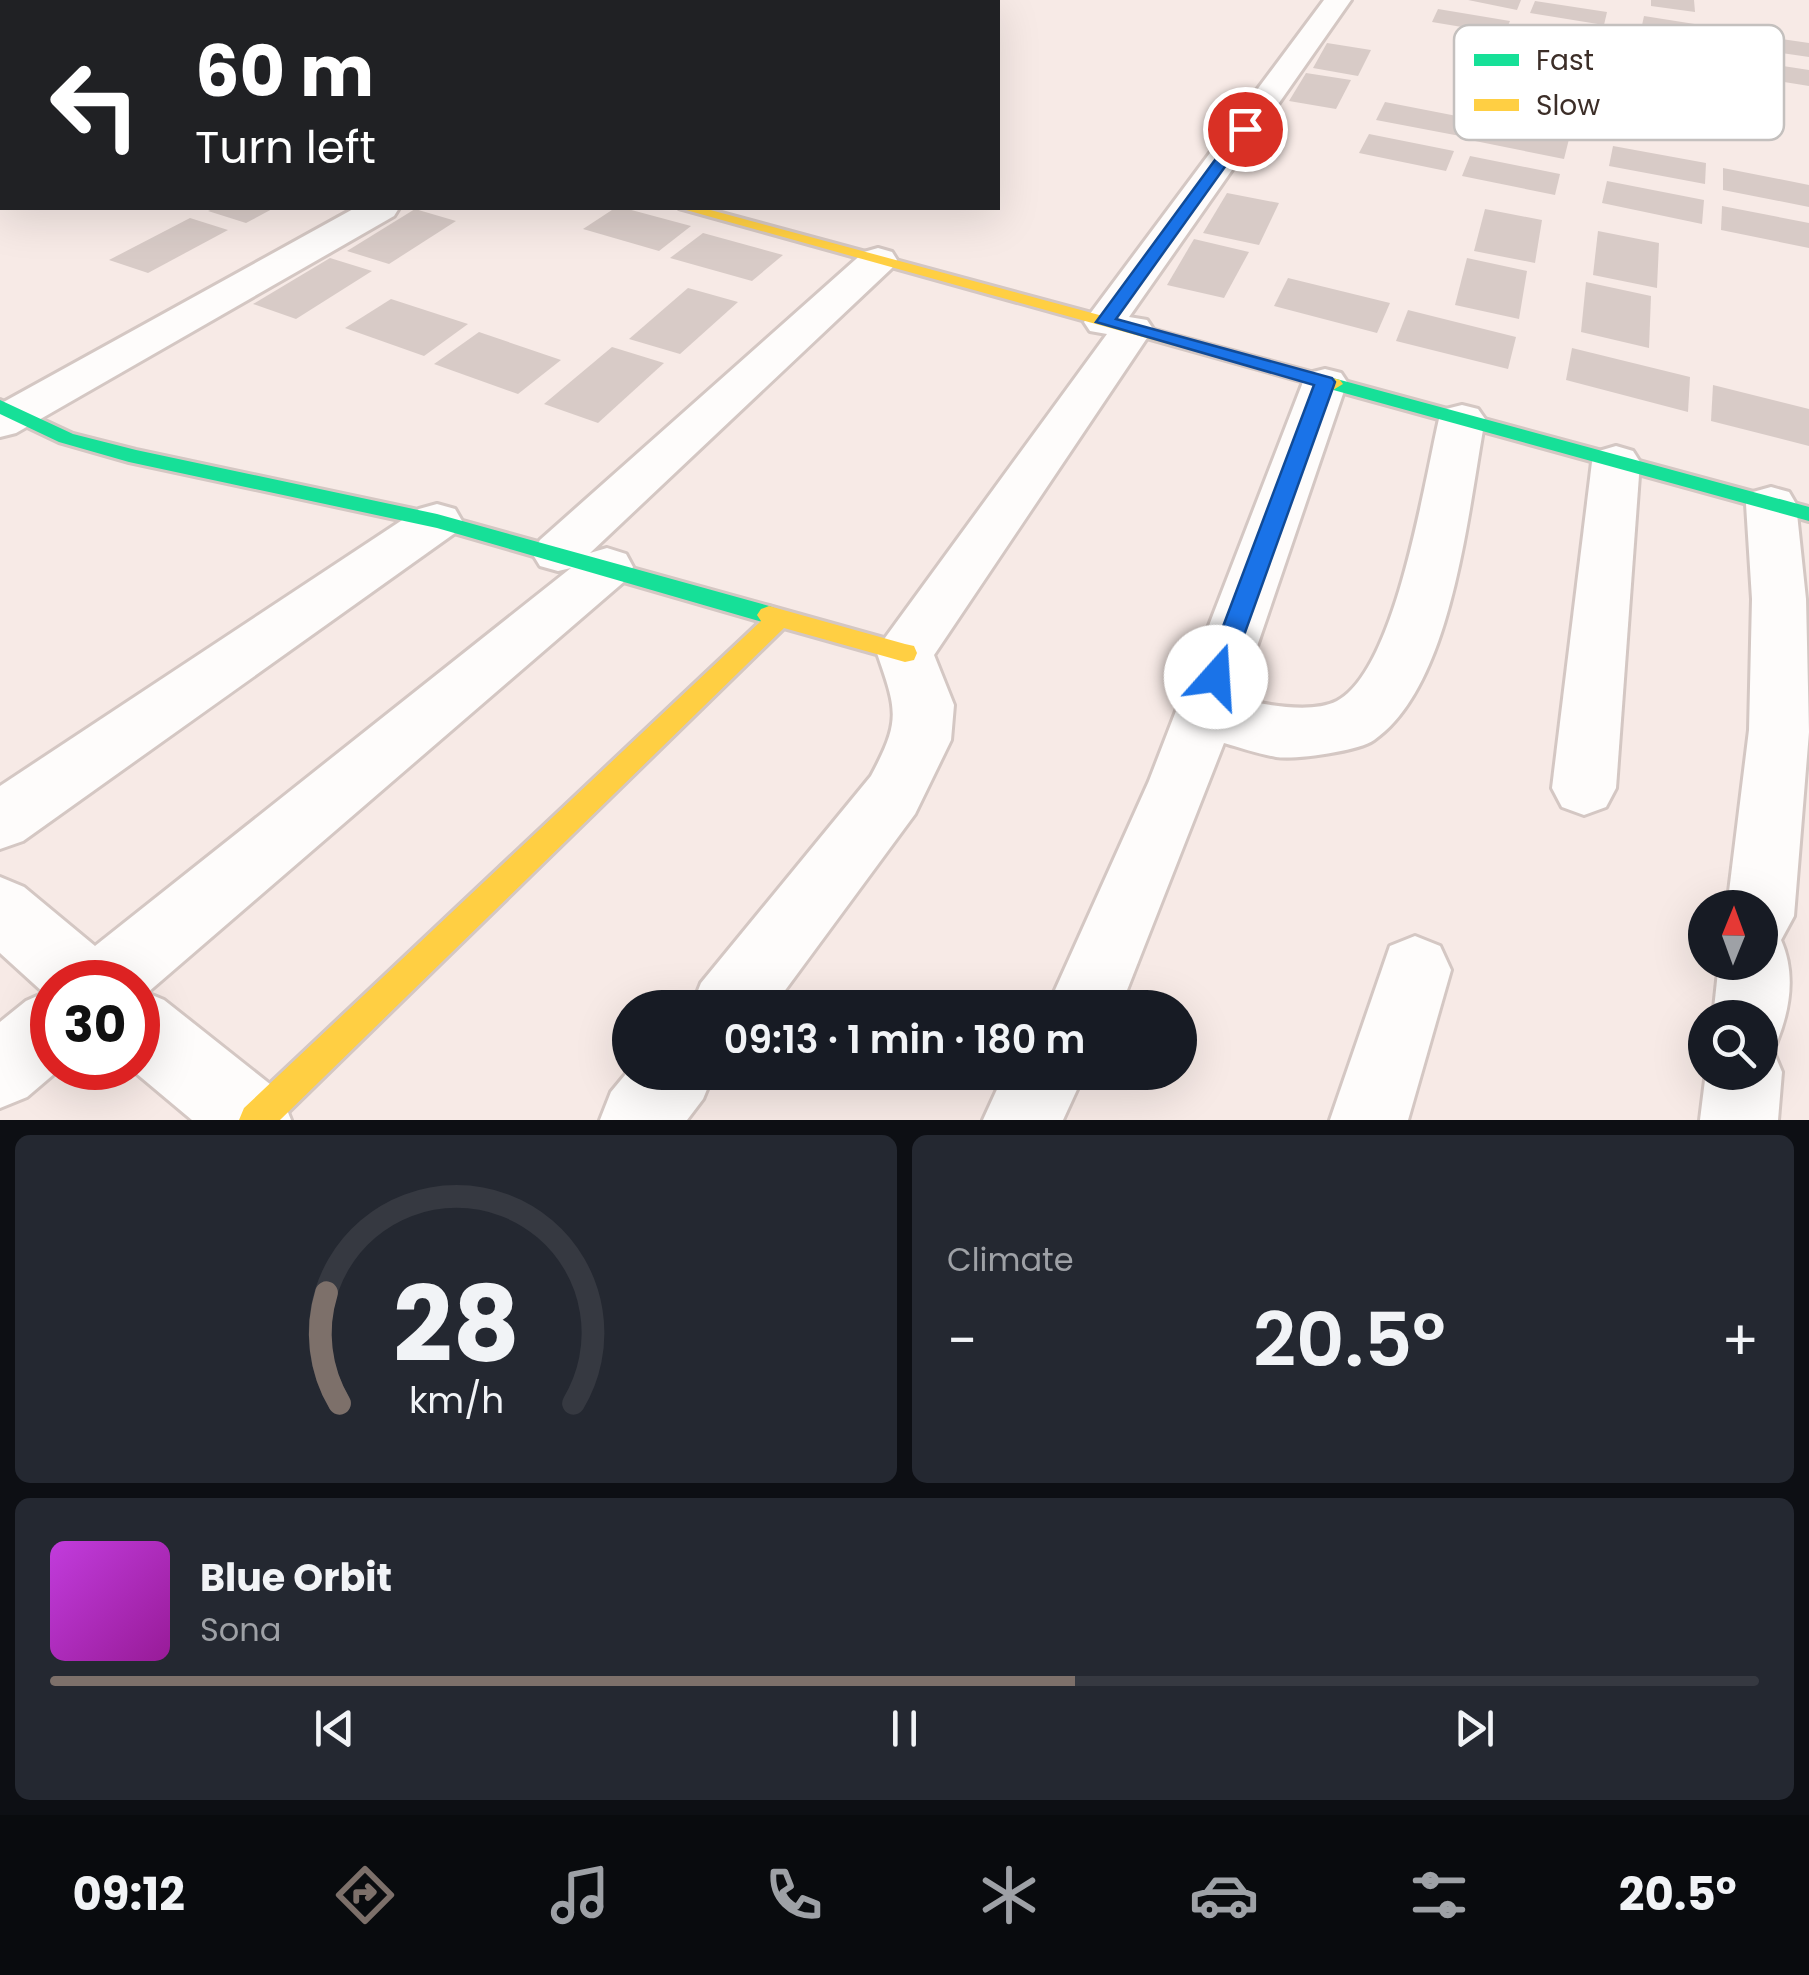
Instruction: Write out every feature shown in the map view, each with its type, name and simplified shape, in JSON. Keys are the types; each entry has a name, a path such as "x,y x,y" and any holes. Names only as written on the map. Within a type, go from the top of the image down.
{"street":[{"path":"905,653 1118,325 1338,0"},
{"path":"6,414 377,210"},
{"path":"694,210 1790,509 1780,599 1779,730 1763,890"},
{"path":"131,960 582,560 878,260"},
{"path":"1091,990 1180,781 1325,382"},
{"path":"6,414 66,438 136,457 437,522 905,653"},
{"path":"1204,714 1280,734 1352,724 1391,685 1419,618 1462,420"},
{"path":"1584,788 1616,462"},
{"path":"0,821 437,522"},
{"path":"160,1044 254,1120 781,617"},
{"path":"741,990 893,795 921,740 924,704 905,653"},
{"path":"0,909 59,960"},
{"path":"1369,1120 1415,970"},
{"path":"0,1070 30,1045"},
{"path":"639,1120 662,1090"},
{"path":"1022,1120 1038,1090"},
{"path":"1739,1120 1742,1090"}],"building":[{"path":"1468,0 1521,0 1517,10"},
{"path":"1651,0 1694,0 1695,12 1651,6"},
{"path":"1535,1 1607,12 1604,25 1530,13"},
{"path":"1438,9 1510,21 1508,25 1432,22"},
{"path":"1644,16 1701,25 1642,25"},
{"path":"1784,39 1809,43 1809,57 1784,53"},
{"path":"1327,43 1371,50 1358,76 1313,68"},
{"path":"1784,66 1809,70 1809,86 1784,82"},
{"path":"1306,73 1351,80 1336,109 1289,101"},
{"path":"1385,102 1454,115 1454,135 1376,120"},
{"path":"1369,134 1454,151 1446,171 1359,153"},
{"path":"1475,140 1569,140 1564,159"},
{"path":"1613,146 1706,163 1705,184 1609,166"},
{"path":"1470,156 1560,174 1555,195 1462,176"},
{"path":"1723,168 1809,185 1809,207 1723,190"},
{"path":"1607,181 1704,200 1702,224 1602,203"},
{"path":"1227,193 1279,203 1259,245 1203,233"},
{"path":"1722,206 1809,223 1809,248 1721,230"},
{"path":"1485,209 1542,220 1535,263 1474,251"},
{"path":"210,210 270,210 246,223"},
{"path":"413,210 456,221 389,264 347,251"},
{"path":"612,210 631,210 691,226 659,251 583,229"},
{"path":"190,218 228,230 148,273 109,260"},
{"path":"1598,231 1659,243 1657,288 1593,275"},
{"path":"703,233 783,255 752,281 670,258"},
{"path":"1194,239 1249,252 1224,298 1167,285"},
{"path":"330,258 372,271 296,319 253,304"},
{"path":"1467,258 1527,271 1519,319 1455,305"},
{"path":"1288,278 1390,303 1377,333 1274,306"},
{"path":"1586,282 1651,296 1649,348 1581,332"},
{"path":"688,288 738,302 680,354 629,339"},
{"path":"391,299 468,324 424,356 345,328"},
{"path":"1408,310 1516,337 1508,369 1396,341"},
{"path":"479,332 561,360 518,394 434,364"},
{"path":"612,347 664,363 598,423 544,404"},
{"path":"1572,348 1690,377 1688,412 1566,380"},
{"path":"1713,385 1809,409 1809,446 1711,421"}],"traffic: fast":[{"path":"1333,384 1809,514"},
{"path":"0,406 66,438 136,457 437,521 769,615"}],"traffic: slow":[{"path":"694,210 1333,384"},
{"path":"769,615 905,653"},
{"path":"256,1120 781,617"}],"route":[{"path":"1216,677 1325,382 1105,322 1245,129"}]}
